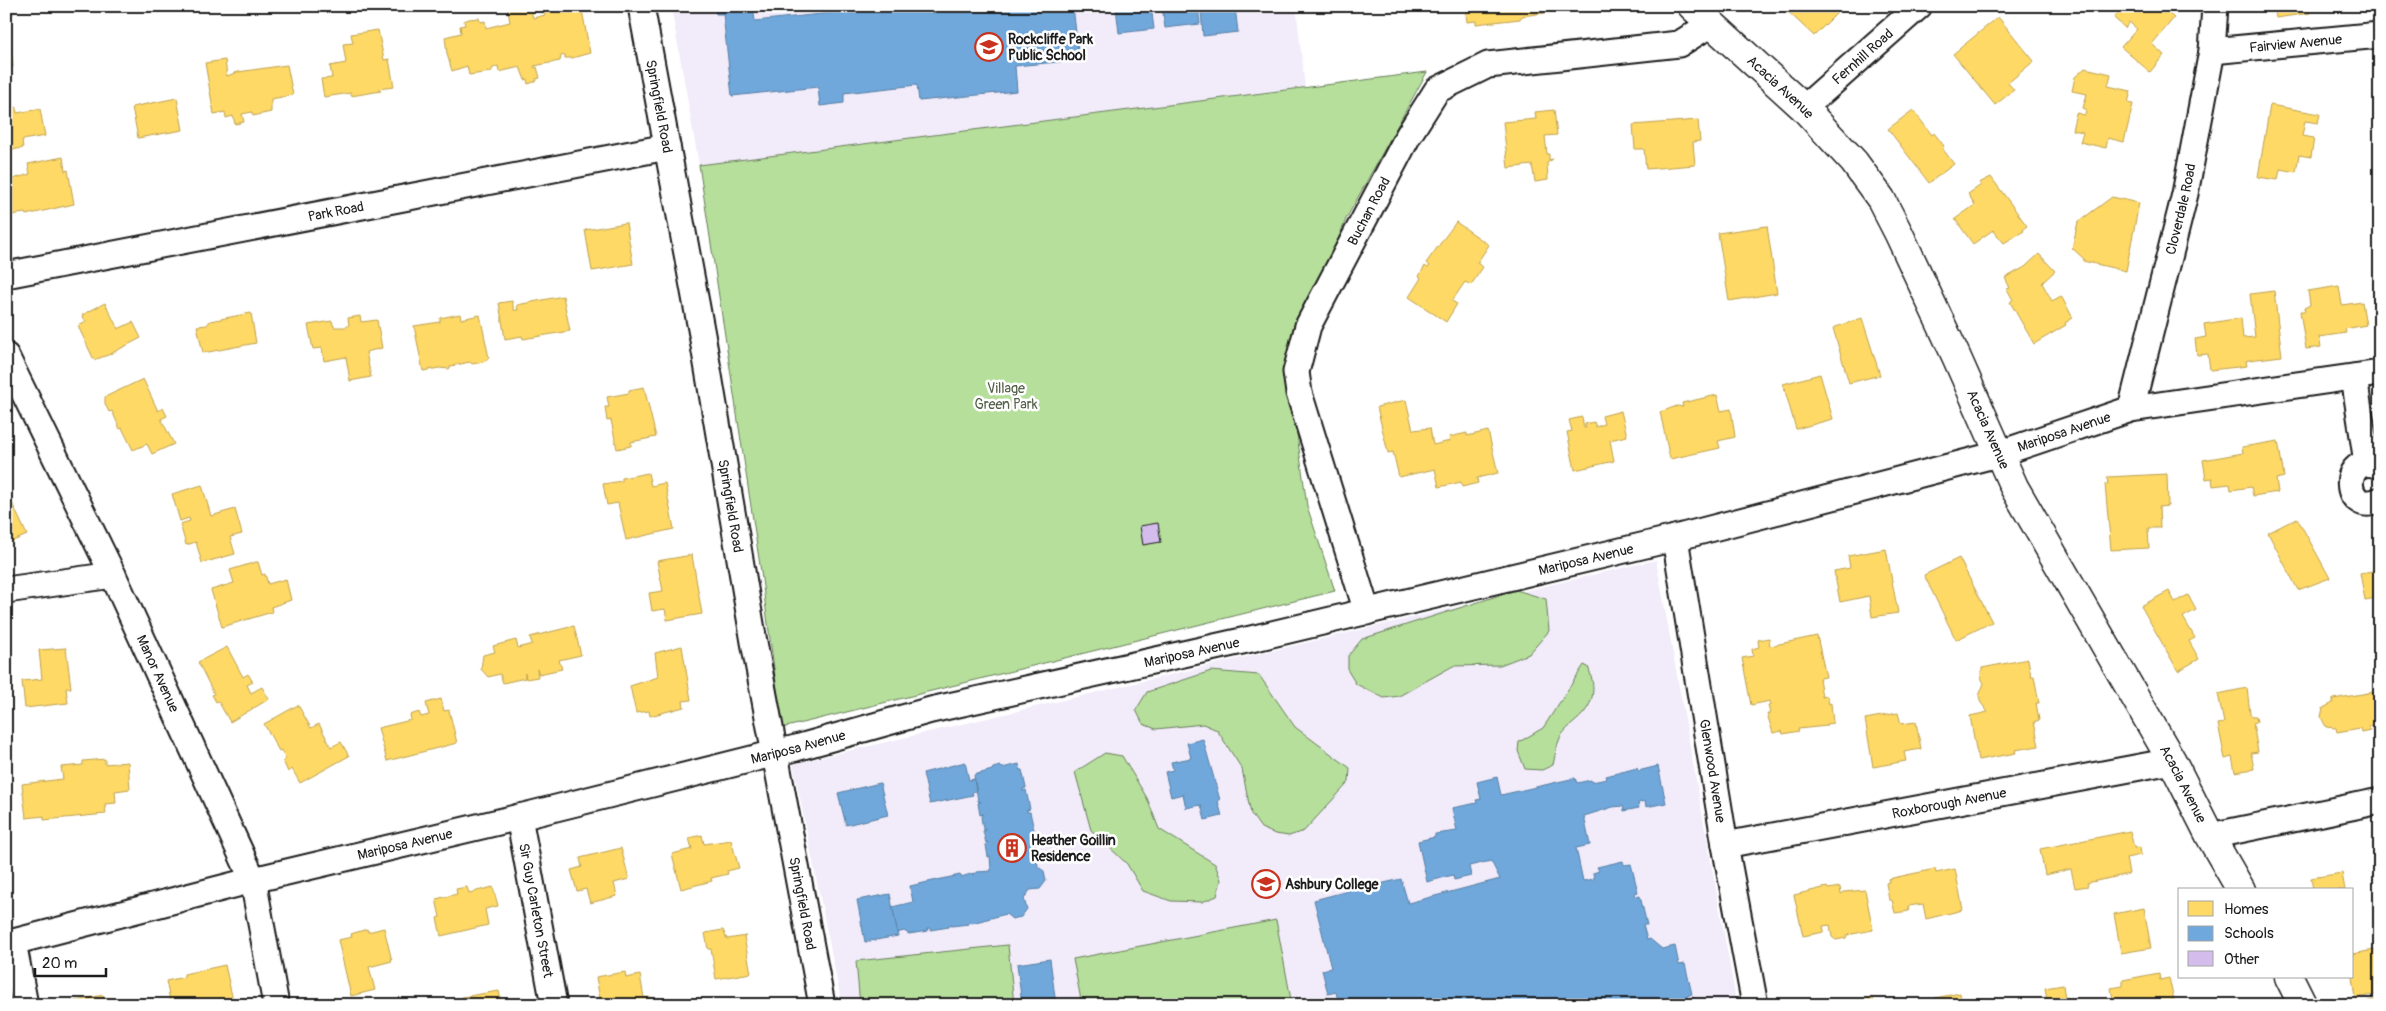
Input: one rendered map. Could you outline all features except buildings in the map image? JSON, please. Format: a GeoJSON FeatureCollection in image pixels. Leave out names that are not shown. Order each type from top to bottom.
{"type":"FeatureCollection","features":[{"type":"Feature","properties":{"kind":"street","name":"Springfield Road"},"geometry":{"type":"LineString","coordinates":[[641,6],[703,340],[774,753],[822,1005]]}},
{"type":"Feature","properties":{"kind":"street","name":"Fernhill Road"},"geometry":{"type":"LineString","coordinates":[[1804,108],[1918,6]]}},
{"type":"Feature","properties":{"kind":"street","name":"Cloverdale Road"},"geometry":{"type":"LineString","coordinates":[[2132,410],[2185,194],[2212,51],[2215,6]]}},
{"type":"Feature","properties":{"kind":"street","name":"Acacia Avenue"},"geometry":{"type":"LineString","coordinates":[[1701,15],[1804,108],[1854,162],[1881,199],[1900,234],[2014,487],[2172,760],[2210,836],[2241,888]]}},
{"type":"Feature","properties":{"kind":"street","name":"Buchan Road"},"geometry":{"type":"LineString","coordinates":[[1367,612],[1305,411],[1296,372],[1308,326],[1408,136],[1437,90],[1488,65],[1679,44],[1701,15]]}},
{"type":"Feature","properties":{"kind":"street","name":"Fairview Avenue"},"geometry":{"type":"LineString","coordinates":[[2212,51],[2380,35]]}},
{"type":"Feature","properties":{"kind":"street","name":"Park Road"},"geometry":{"type":"LineString","coordinates":[[6,274],[667,147]]}},
{"type":"Feature","properties":{"kind":"street","name":"Manor Avenue"},"geometry":{"type":"LineString","coordinates":[[6,356],[113,576],[253,880],[276,1005]]}},
{"type":"Feature","properties":{"kind":"street","name":"Mariposa Avenue"},"geometry":{"type":"LineString","coordinates":[[10,942],[253,880],[519,817],[774,753],[931,710],[1367,612],[1675,538],[1998,454],[2132,410],[2380,373]]}},
{"type":"Feature","properties":{"kind":"street"},"geometry":{"type":"LineString","coordinates":[[2354,377],[2373,465],[2355,469],[2350,480],[2350,487],[2352,493],[2362,502],[2368,503],[2380,500]]}},
{"type":"Feature","properties":{"kind":"street","name":"Glenwood Avenue"},"geometry":{"type":"LineString","coordinates":[[1675,538],[1726,845],[1755,1005]]}},
{"type":"Feature","properties":{"kind":"street"},"geometry":{"type":"LineString","coordinates":[[6,590],[113,576]]}},
{"type":"Feature","properties":{"kind":"street","name":"Roxborough Avenue"},"geometry":{"type":"LineString","coordinates":[[1726,845],[2172,760]]}},
{"type":"Feature","properties":{"kind":"street"},"geometry":{"type":"LineString","coordinates":[[2210,836],[2380,801]]}},
{"type":"Feature","properties":{"kind":"street","name":"Sir Guy Carleton Street"},"geometry":{"type":"LineString","coordinates":[[519,817],[554,1005]]}},
{"type":"Feature","properties":{"kind":"street"},"geometry":{"type":"LineString","coordinates":[[10,942],[25,1005]]}},
{"type":"Feature","properties":{"kind":"street"},"geometry":{"type":"LineString","coordinates":[[2290,978],[2304,1005]]}},
{"type":"Feature","properties":{"kind":"shaded area","name":"Rockcliffe Park Public School"},"geometry":{"type":"Polygon","coordinates":[[[671,6],[1296,6],[1305,88],[699,165],[671,6]]]}},
{"type":"Feature","properties":{"kind":"shaded area","name":"Ashbury College"},"geometry":{"type":"Polygon","coordinates":[[[1656,560],[1737,1005],[842,1005],[793,764],[1656,560]]]}},
{"type":"Feature","properties":{"kind":"green space","name":"Village Green Park"},"geometry":{"type":"Polygon","coordinates":[[[1427,72],[1346,219],[1288,369],[1307,506],[1335,591],[782,728],[761,572],[699,165],[1427,72]]]}},
{"type":"Feature","properties":{"kind":"green space"},"geometry":{"type":"Polygon","coordinates":[[[1516,590],[1546,599],[1549,631],[1529,654],[1500,665],[1453,666],[1399,696],[1384,698],[1356,684],[1348,671],[1348,656],[1362,639],[1516,590]]]}},
{"type":"Feature","properties":{"kind":"green space"},"geometry":{"type":"Polygon","coordinates":[[[1584,665],[1588,667],[1593,686],[1590,704],[1579,718],[1562,734],[1553,765],[1542,770],[1525,769],[1518,751],[1519,742],[1543,728],[1584,665]]]}},
{"type":"Feature","properties":{"kind":"green space"},"geometry":{"type":"Polygon","coordinates":[[[1211,671],[1259,675],[1295,727],[1350,768],[1349,782],[1304,831],[1289,836],[1275,834],[1261,828],[1251,814],[1242,769],[1217,730],[1203,724],[1156,729],[1143,724],[1136,710],[1147,692],[1211,671]]]}},
{"type":"Feature","properties":{"kind":"green space"},"geometry":{"type":"Polygon","coordinates":[[[1105,753],[1122,756],[1147,798],[1159,829],[1215,864],[1221,880],[1217,896],[1202,902],[1171,901],[1143,891],[1127,864],[1091,830],[1075,772],[1105,753]]]}},
{"type":"Feature","properties":{"kind":"green space"},"geometry":{"type":"Polygon","coordinates":[[[1276,920],[1292,1005],[1082,1005],[1073,959],[1276,920]]]}},
{"type":"Feature","properties":{"kind":"green space"},"geometry":{"type":"Polygon","coordinates":[[[1008,945],[1014,1005],[860,1005],[856,961],[1008,945]]]}},
{"type":"Feature","properties":{"kind":"place","name":"Rockcliffe Park Public School"},"geometry":{"type":"Point","coordinates":[989,47]}},
{"type":"Feature","properties":{"kind":"place","name":"Heather Goillin Residence"},"geometry":{"type":"Point","coordinates":[1012,848]}},
{"type":"Feature","properties":{"kind":"place","name":"Ashbury College"},"geometry":{"type":"Point","coordinates":[1266,884]}}]}
